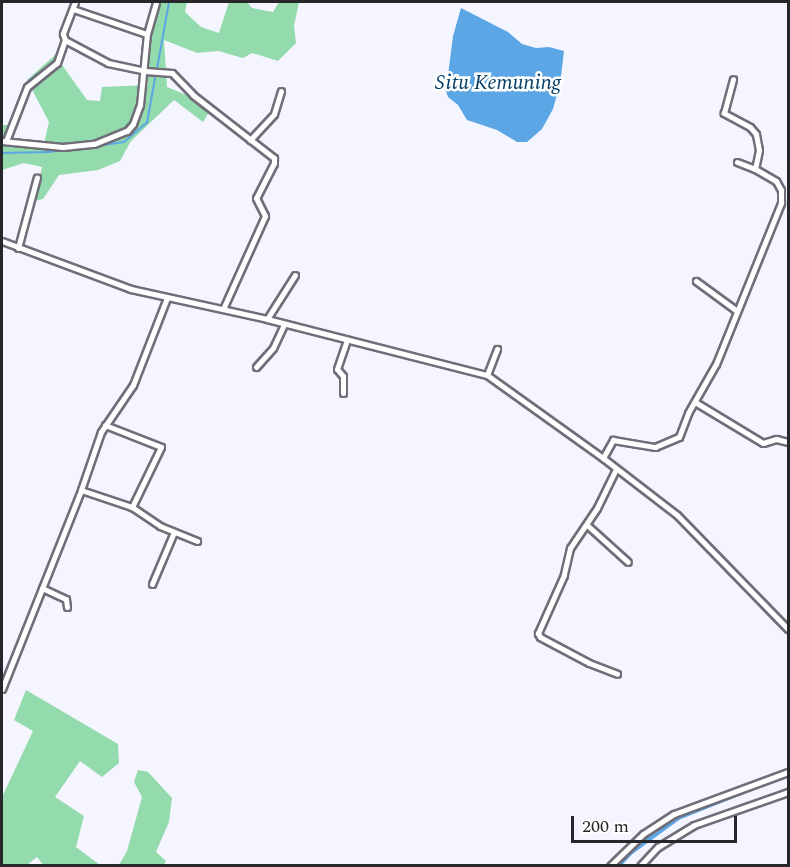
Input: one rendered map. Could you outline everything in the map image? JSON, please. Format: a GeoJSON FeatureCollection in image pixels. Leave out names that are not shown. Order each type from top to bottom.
{"type":"FeatureCollection","features":[{"type":"Feature","properties":{"kind":"street"},"geometry":{"type":"LineString","coordinates":[[75,2],[63,34],[65,40],[57,63],[27,87],[4,141],[63,147],[94,144],[127,131],[137,115],[142,90],[147,34],[156,2]]}},
{"type":"Feature","properties":{"kind":"street"},"geometry":{"type":"LineString","coordinates":[[73,9],[147,34]]}},
{"type":"Feature","properties":{"kind":"street"},"geometry":{"type":"LineString","coordinates":[[65,40],[108,63],[172,73],[180,78],[193,95],[274,160],[256,195],[256,201],[265,214],[264,220],[223,309]]}},
{"type":"Feature","properties":{"kind":"street"},"geometry":{"type":"LineString","coordinates":[[733,79],[723,111],[756,134],[759,150],[755,170]]}},
{"type":"Feature","properties":{"kind":"street"},"geometry":{"type":"LineString","coordinates":[[250,140],[274,114],[281,91]]}},
{"type":"Feature","properties":{"kind":"street"},"geometry":{"type":"LineString","coordinates":[[603,458],[613,440],[655,447],[677,440],[716,364],[781,203],[781,190],[776,181],[737,162]]}},
{"type":"Feature","properties":{"kind":"street"},"geometry":{"type":"LineString","coordinates":[[18,248],[37,177]]}},
{"type":"Feature","properties":{"kind":"street"},"geometry":{"type":"LineString","coordinates":[[2,241],[130,289],[267,319],[487,375],[603,458],[677,515],[788,628]]}},
{"type":"Feature","properties":{"kind":"street"},"geometry":{"type":"LineString","coordinates":[[267,319],[295,275]]}},
{"type":"Feature","properties":{"kind":"street"},"geometry":{"type":"LineString","coordinates":[[696,281],[736,311]]}},
{"type":"Feature","properties":{"kind":"street"},"geometry":{"type":"LineString","coordinates":[[2,689],[105,425],[134,385],[167,298]]}},
{"type":"Feature","properties":{"kind":"street"},"geometry":{"type":"LineString","coordinates":[[256,367],[273,348],[284,324]]}},
{"type":"Feature","properties":{"kind":"street"},"geometry":{"type":"LineString","coordinates":[[343,393],[343,376],[337,369],[347,340]]}},
{"type":"Feature","properties":{"kind":"street"},"geometry":{"type":"LineString","coordinates":[[487,375],[497,349]]}},
{"type":"Feature","properties":{"kind":"street"},"geometry":{"type":"LineString","coordinates":[[695,402],[763,442],[776,439],[789,442]]}},
{"type":"Feature","properties":{"kind":"street"},"geometry":{"type":"LineString","coordinates":[[105,425],[161,447],[132,507]]}},
{"type":"Feature","properties":{"kind":"street"},"geometry":{"type":"LineString","coordinates":[[616,469],[587,525],[570,548],[564,575],[538,635],[589,663],[617,674]]}},
{"type":"Feature","properties":{"kind":"street"},"geometry":{"type":"LineString","coordinates":[[81,490],[132,507],[174,532],[197,541]]}},
{"type":"Feature","properties":{"kind":"street"},"geometry":{"type":"LineString","coordinates":[[587,525],[628,562]]}},
{"type":"Feature","properties":{"kind":"street"},"geometry":{"type":"LineString","coordinates":[[152,584],[174,532]]}},
{"type":"Feature","properties":{"kind":"street"},"geometry":{"type":"LineString","coordinates":[[42,588],[66,599],[67,607]]}},
{"type":"Feature","properties":{"kind":"street"},"geometry":{"type":"LineString","coordinates":[[610,866],[643,834],[674,814],[789,772]]}},
{"type":"Feature","properties":{"kind":"street"},"geometry":{"type":"LineString","coordinates":[[640,866],[658,847],[694,825],[788,793]]}},
{"type":"Feature","properties":{"kind":"green space"},"geometry":{"type":"Polygon","coordinates":[[[154,2],[187,2],[185,12],[201,27],[219,33],[229,2],[247,2],[252,8],[273,12],[279,2],[299,2],[294,26],[296,43],[278,61],[252,53],[243,58],[218,51],[197,53],[164,40],[167,87],[213,106],[203,122],[174,100],[131,141],[120,161],[98,170],[59,175],[43,199],[35,201],[42,167],[24,163],[2,170],[2,125],[9,125],[18,147],[43,148],[49,122],[27,80],[55,55],[87,100],[100,101],[102,87],[148,85],[148,18],[154,2]]]}},
{"type":"Feature","properties":{"kind":"green space"},"geometry":{"type":"Polygon","coordinates":[[[26,690],[118,744],[119,763],[102,777],[80,761],[55,797],[84,816],[76,847],[100,865],[43,865],[37,857],[27,865],[2,865],[2,797],[33,731],[14,720],[26,690]]]}},
{"type":"Feature","properties":{"kind":"green space"},"geometry":{"type":"Polygon","coordinates":[[[138,770],[148,772],[172,798],[169,822],[156,852],[166,861],[164,865],[119,865],[127,851],[142,797],[134,782],[138,770]]]}},
{"type":"Feature","properties":{"kind":"water","name":"Situ Kemuning"},"geometry":{"type":"Polygon","coordinates":[[[461,8],[508,32],[522,44],[564,51],[560,84],[553,109],[542,129],[527,142],[517,142],[497,130],[467,120],[458,105],[448,97],[446,91],[453,36],[461,8]]]}},
{"type":"Feature","properties":{"kind":"waterway"},"geometry":{"type":"LineString","coordinates":[[157,69],[169,2]]}},
{"type":"Feature","properties":{"kind":"waterway"},"geometry":{"type":"LineString","coordinates":[[95,146],[124,142],[147,123],[156,73]]}},
{"type":"Feature","properties":{"kind":"waterway"},"geometry":{"type":"LineString","coordinates":[[2,153],[49,152],[79,148]]}},
{"type":"Feature","properties":{"kind":"waterway"},"geometry":{"type":"LineString","coordinates":[[617,866],[630,852],[678,817],[746,790]]}}]}
